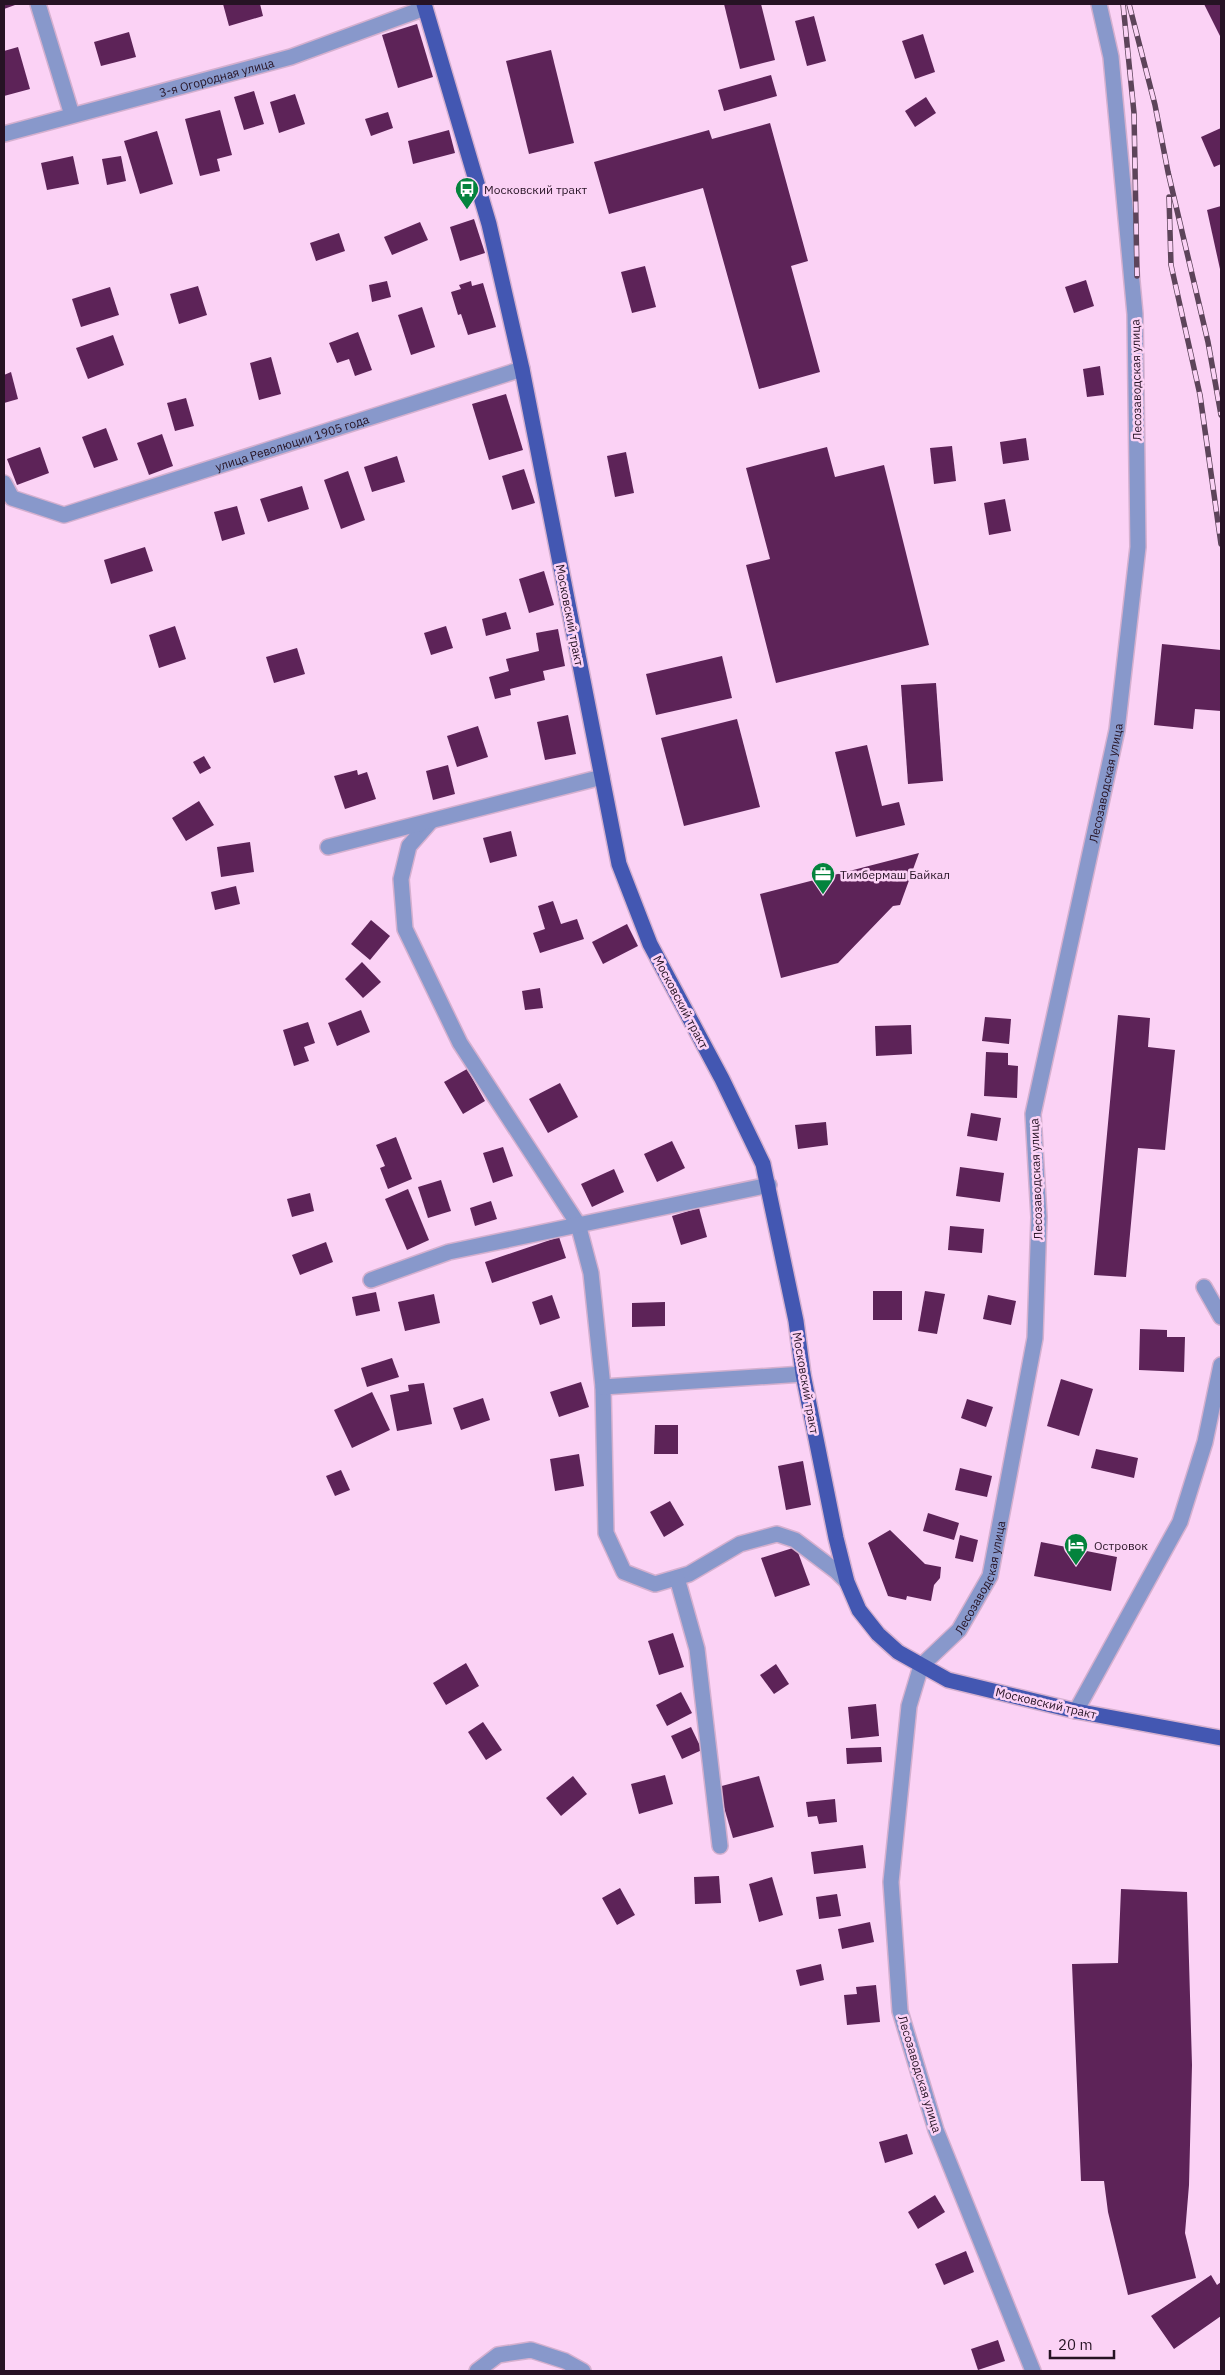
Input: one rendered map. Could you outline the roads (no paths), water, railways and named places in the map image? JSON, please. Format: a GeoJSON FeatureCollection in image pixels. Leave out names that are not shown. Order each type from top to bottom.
{"type":"FeatureCollection","features":[{"type":"Feature","properties":{"kind":"main road","name":"Московский тракт"},"geometry":{"type":"LineString","coordinates":[[425,6],[489,224],[522,369],[620,864],[650,944],[722,1079],[763,1164],[769,1185],[796,1321],[803,1374],[846,1582],[859,1610],[878,1634],[898,1652],[948,1680],[1076,1711],[1221,1738]]}},
{"type":"Feature","properties":{"kind":"street"},"geometry":{"type":"LineString","coordinates":[[38,4],[72,115]]}},
{"type":"Feature","properties":{"kind":"street","name":"Лесозаводская улица"},"geometry":{"type":"LineString","coordinates":[[1033,2371],[936,2130],[900,2011],[890,1882],[908,1706],[921,1666],[959,1630],[990,1576],[1035,1338],[1039,1217],[1033,1114],[1117,730],[1138,547],[1135,314],[1111,57],[1099,4]]}},
{"type":"Feature","properties":{"kind":"street","name":"3-я Огородная улица"},"geometry":{"type":"LineString","coordinates":[[4,134],[291,57],[425,6]]}},
{"type":"Feature","properties":{"kind":"street","name":"улица Революции 1905 года"},"geometry":{"type":"LineString","coordinates":[[4,483],[12,498],[64,515],[522,369]]}},
{"type":"Feature","properties":{"kind":"street"},"geometry":{"type":"LineString","coordinates":[[328,847],[602,777]]}},
{"type":"Feature","properties":{"kind":"street"},"geometry":{"type":"LineString","coordinates":[[431,821],[409,846],[401,879],[405,929],[460,1042],[578,1224],[590,1273],[603,1387],[606,1533],[624,1572],[655,1584],[689,1574],[740,1544],[777,1534],[795,1540],[836,1571],[846,1582]]}},
{"type":"Feature","properties":{"kind":"street"},"geometry":{"type":"LineString","coordinates":[[370,1280],[449,1252],[769,1185]]}},
{"type":"Feature","properties":{"kind":"street"},"geometry":{"type":"LineString","coordinates":[[1204,1287],[1221,1317]]}},
{"type":"Feature","properties":{"kind":"street"},"geometry":{"type":"LineString","coordinates":[[1076,1711],[1180,1522],[1205,1442],[1221,1365]]}},
{"type":"Feature","properties":{"kind":"street"},"geometry":{"type":"LineString","coordinates":[[603,1387],[803,1374]]}},
{"type":"Feature","properties":{"kind":"street"},"geometry":{"type":"LineString","coordinates":[[677,1578],[698,1649],[720,1846]]}},
{"type":"Feature","properties":{"kind":"street"},"geometry":{"type":"LineString","coordinates":[[477,2371],[498,2355],[531,2350],[565,2361],[583,2371]]}},
{"type":"Feature","properties":{"kind":"railway"},"geometry":{"type":"LineString","coordinates":[[1123,4],[1134,113],[1137,276]]}},
{"type":"Feature","properties":{"kind":"railway"},"geometry":{"type":"LineString","coordinates":[[1129,4],[1155,105],[1168,172],[1208,342],[1221,415]]}},
{"type":"Feature","properties":{"kind":"railway"},"geometry":{"type":"LineString","coordinates":[[1169,197],[1171,265],[1200,395],[1221,544]]}},
{"type":"Feature","properties":{"kind":"place","name":"Московский тракт"},"geometry":{"type":"Point","coordinates":[467,210]}},
{"type":"Feature","properties":{"kind":"place","name":"Тимбермаш Байкал"},"geometry":{"type":"Point","coordinates":[823,895]}},
{"type":"Feature","properties":{"kind":"place","name":"Островок"},"geometry":{"type":"Point","coordinates":[1076,1566]}}]}
